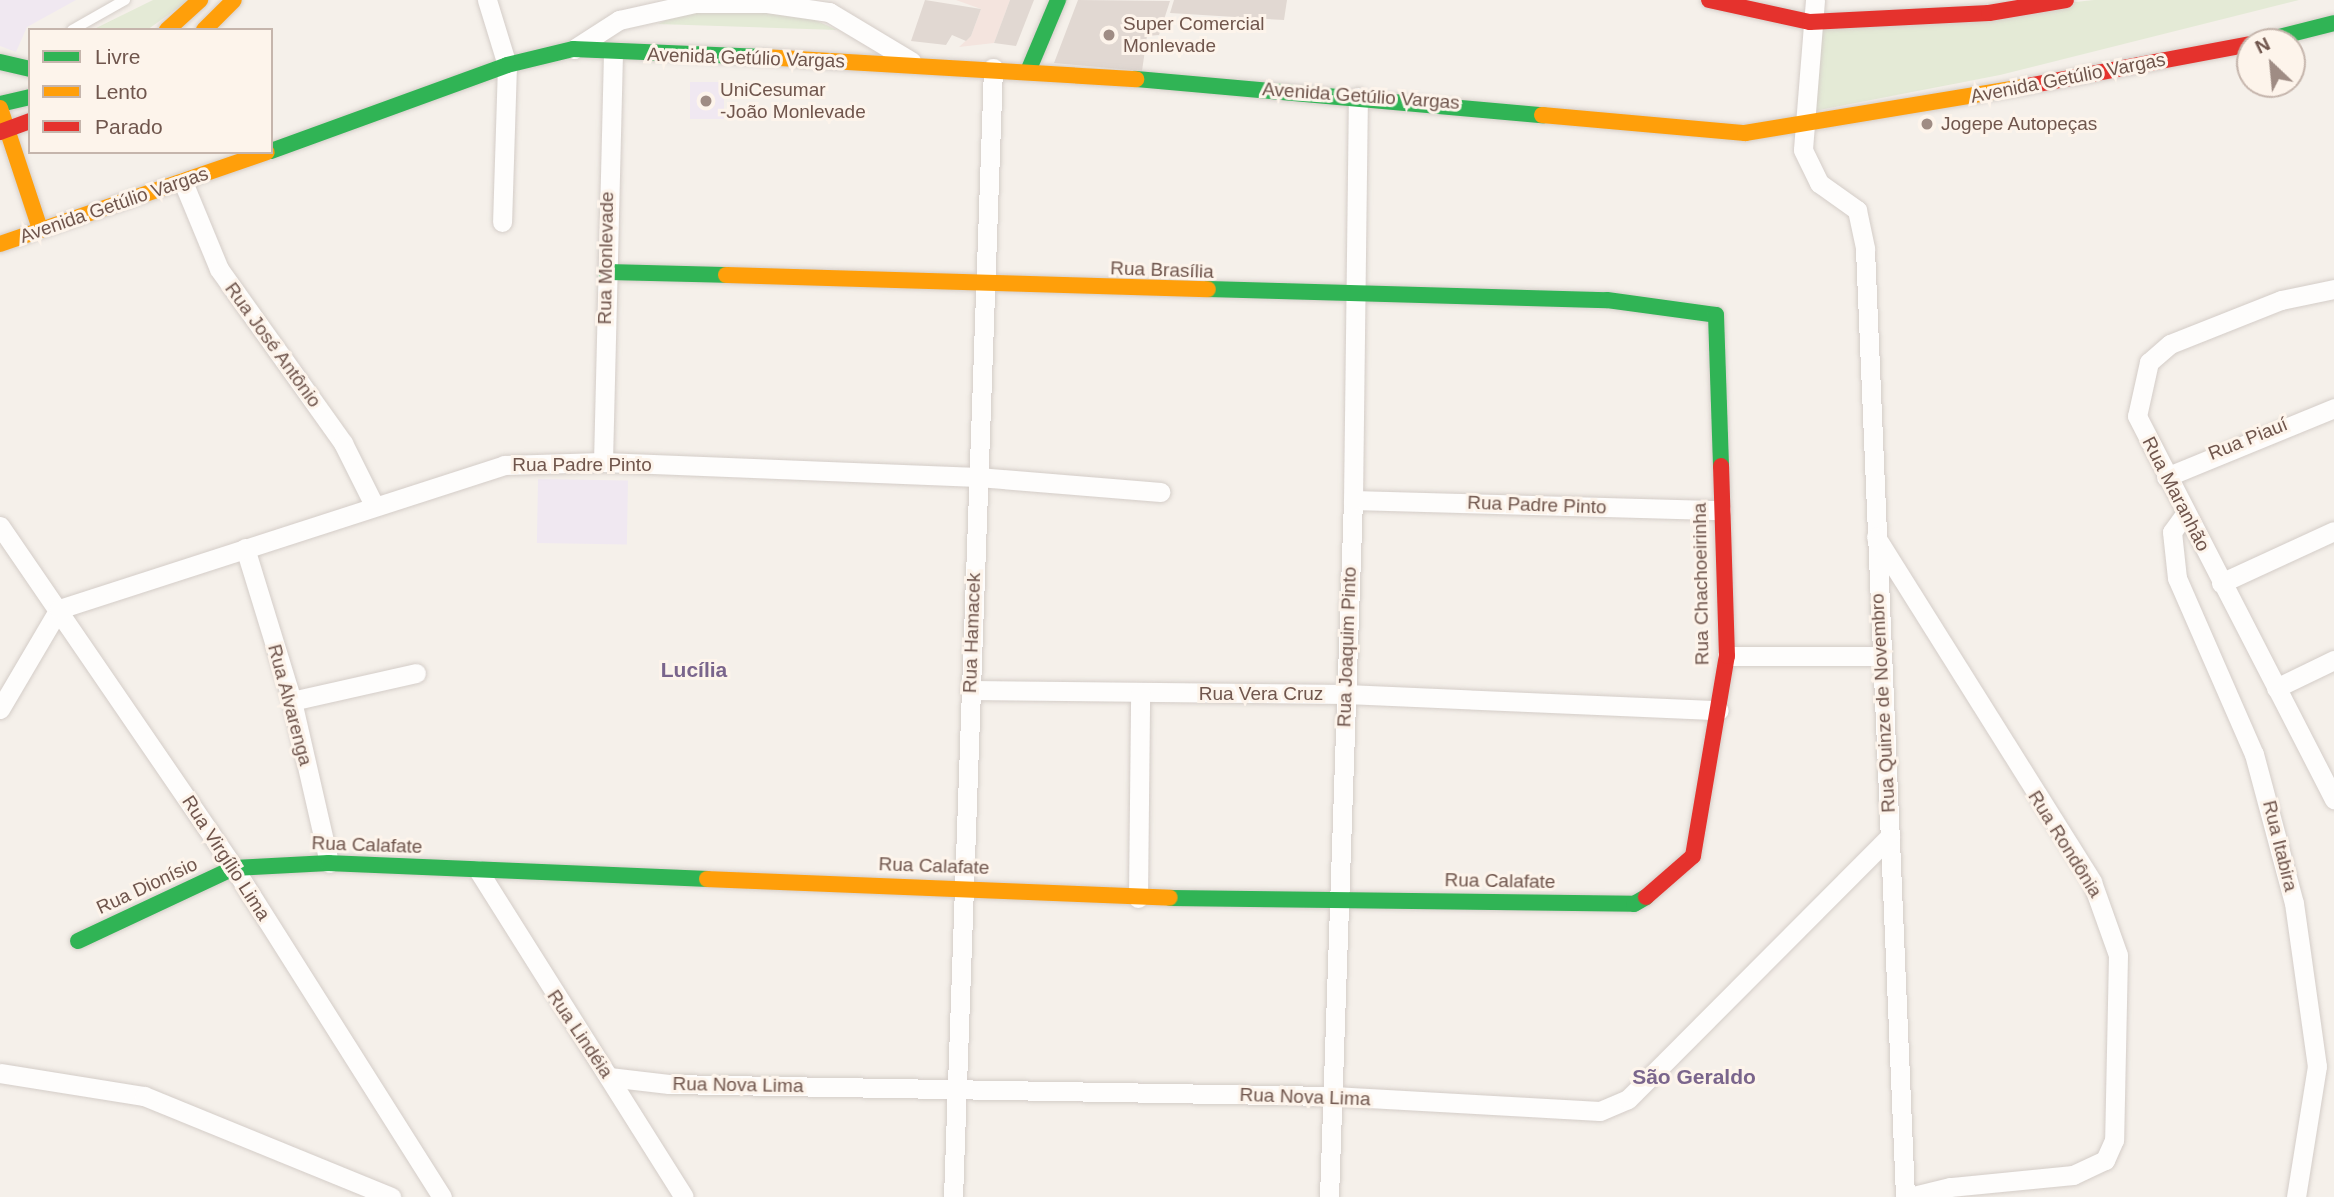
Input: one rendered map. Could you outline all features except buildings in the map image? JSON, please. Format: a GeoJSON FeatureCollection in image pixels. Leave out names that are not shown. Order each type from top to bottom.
{"type":"FeatureCollection","features":[{"type":"Feature","properties":{"kind":"street"},"geometry":{"type":"LineString","coordinates":[[169,28],[200,0]]}},
{"type":"Feature","properties":{"kind":"street"},"geometry":{"type":"LineString","coordinates":[[206,28],[234,0]]}},
{"type":"Feature","properties":{"kind":"street"},"geometry":{"type":"LineString","coordinates":[[487,0],[507,65],[502,222]]}},
{"type":"Feature","properties":{"kind":"street"},"geometry":{"type":"LineString","coordinates":[[1029,69],[1058,0]]}},
{"type":"Feature","properties":{"kind":"street"},"geometry":{"type":"LineString","coordinates":[[1709,0],[1811,22],[1989,13],[2066,0]]}},
{"type":"Feature","properties":{"kind":"street"},"geometry":{"type":"LineString","coordinates":[[1802,125],[1815,0]]}},
{"type":"Feature","properties":{"kind":"street","name":"Avenida Getúlio Vargas"},"geometry":{"type":"LineString","coordinates":[[573,50],[619,20],[695,3],[831,6],[919,64]]}},
{"type":"Feature","properties":{"kind":"street"},"geometry":{"type":"LineString","coordinates":[[2306,30],[2334,23]]}},
{"type":"Feature","properties":{"kind":"street","name":"Avenida Getúlio Vargas"},"geometry":{"type":"LineString","coordinates":[[273,150],[507,65],[573,50],[1029,69],[1745,133],[2236,47]]}},
{"type":"Feature","properties":{"kind":"street","name":"Rua Monlevade"},"geometry":{"type":"LineString","coordinates":[[603,462],[613,53]]}},
{"type":"Feature","properties":{"kind":"street"},"geometry":{"type":"LineString","coordinates":[[0,62],[28,69]]}},
{"type":"Feature","properties":{"kind":"street","name":"Rua Hamacek"},"geometry":{"type":"LineString","coordinates":[[953,1197],[983,285],[993,68]]}},
{"type":"Feature","properties":{"kind":"street","name":"Rua Joaquim Pinto"},"geometry":{"type":"LineString","coordinates":[[1329,1197],[1353,500],[1358,298],[1358,97]]}},
{"type":"Feature","properties":{"kind":"street"},"geometry":{"type":"LineString","coordinates":[[28,98],[0,106],[4,131],[40,229]]}},
{"type":"Feature","properties":{"kind":"street"},"geometry":{"type":"LineString","coordinates":[[4,131],[28,122]]}},
{"type":"Feature","properties":{"kind":"street","name":"Rua Quinze de Novembro"},"geometry":{"type":"LineString","coordinates":[[1802,125],[1812,174],[1857,210],[1865,248],[1874,533],[1907,1197]]}},
{"type":"Feature","properties":{"kind":"street","name":"Avenida Getúlio Vargas"},"geometry":{"type":"LineString","coordinates":[[0,244],[261,154]]}},
{"type":"Feature","properties":{"kind":"street","name":"Rua José Antônio"},"geometry":{"type":"LineString","coordinates":[[183,182],[219,270],[343,443],[373,503]]}},
{"type":"Feature","properties":{"kind":"street","name":"Rua Brasília"},"geometry":{"type":"LineString","coordinates":[[606,272],[1358,298],[1607,299],[1716,315]]}},
{"type":"Feature","properties":{"kind":"street","name":"Rua Maranhão"},"geometry":{"type":"LineString","coordinates":[[2333,795],[2185,514],[2137,416],[2150,362],[2205,327],[2334,289]]}},
{"type":"Feature","properties":{"kind":"street","name":"Rua Chachoeirinha"},"geometry":{"type":"LineString","coordinates":[[1634,904],[1664,887],[1693,856],[1727,656],[1716,315]]}},
{"type":"Feature","properties":{"kind":"street","name":"Rua Piauí"},"geometry":{"type":"LineString","coordinates":[[2166,477],[2334,408]]}},
{"type":"Feature","properties":{"kind":"street","name":"Rua Padre Pinto"},"geometry":{"type":"LineString","coordinates":[[59,609],[373,503],[504,465],[603,462],[978,477],[1160,492]]}},
{"type":"Feature","properties":{"kind":"street","name":"Rua Padre Pinto"},"geometry":{"type":"LineString","coordinates":[[1353,500],[1721,510]]}},
{"type":"Feature","properties":{"kind":"street","name":"Rua Itabira"},"geometry":{"type":"LineString","coordinates":[[2185,514],[2172,532],[2177,578],[2254,754],[2294,903],[2317,1066],[2296,1197]]}},
{"type":"Feature","properties":{"kind":"street","name":"Rua Virgílio Lima"},"geometry":{"type":"LineString","coordinates":[[0,526],[233,868],[442,1197]]}},
{"type":"Feature","properties":{"kind":"street"},"geometry":{"type":"LineString","coordinates":[[2221,583],[2334,531]]}},
{"type":"Feature","properties":{"kind":"street","name":"Rua Rondônia"},"geometry":{"type":"LineString","coordinates":[[1874,533],[2092,882],[2118,955],[2114,1140],[2105,1160],[2073,1175],[1950,1187],[1907,1197]]}},
{"type":"Feature","properties":{"kind":"street","name":"Rua Alvarenga"},"geometry":{"type":"LineString","coordinates":[[245,548],[292,701],[329,863]]}},
{"type":"Feature","properties":{"kind":"street"},"geometry":{"type":"LineString","coordinates":[[0,709],[59,609]]}},
{"type":"Feature","properties":{"kind":"street"},"geometry":{"type":"LineString","coordinates":[[1727,656],[1881,656]]}},
{"type":"Feature","properties":{"kind":"street"},"geometry":{"type":"LineString","coordinates":[[2276,688],[2334,660]]}},
{"type":"Feature","properties":{"kind":"street"},"geometry":{"type":"LineString","coordinates":[[292,701],[416,673]]}},
{"type":"Feature","properties":{"kind":"street","name":"Rua Vera Cruz"},"geometry":{"type":"LineString","coordinates":[[970,690],[1346,694],[1719,710]]}},
{"type":"Feature","properties":{"kind":"street"},"geometry":{"type":"LineString","coordinates":[[1138,898],[1140,693]]}},
{"type":"Feature","properties":{"kind":"street","name":"Rua Nova Lima"},"geometry":{"type":"LineString","coordinates":[[609,1077],[669,1084],[1333,1096],[1601,1111],[1628,1098],[1889,836]]}},
{"type":"Feature","properties":{"kind":"street","name":"Rua Calafate"},"geometry":{"type":"LineString","coordinates":[[233,868],[329,863],[964,888],[1138,898],[1634,904]]}},
{"type":"Feature","properties":{"kind":"street","name":"Rua Dionísio"},"geometry":{"type":"LineString","coordinates":[[78,941],[233,868]]}},
{"type":"Feature","properties":{"kind":"street","name":"Rua Lindéia"},"geometry":{"type":"LineString","coordinates":[[478,870],[684,1197]]}},
{"type":"Feature","properties":{"kind":"street"},"geometry":{"type":"LineString","coordinates":[[0,1073],[144,1097],[391,1197]]}},
{"type":"Feature","properties":{"kind":"lane"},"geometry":{"type":"LineString","coordinates":[[75,28],[124,0]]}},
{"type":"Feature","properties":{"kind":"shaded area"},"geometry":{"type":"Polygon","coordinates":[[[0,0],[76,0],[27,27],[16,52],[0,46],[0,0]]]}},
{"type":"Feature","properties":{"kind":"shaded area"},"geometry":{"type":"Polygon","coordinates":[[[956,0],[1010,0],[994,43],[959,47],[971,36],[981,9],[956,0]]]}},
{"type":"Feature","properties":{"kind":"shaded area","name":"UniCesumar -João Monlevade"},"geometry":{"type":"Polygon","coordinates":[[[690,82],[724,82],[724,119],[690,119],[690,82]]]}},
{"type":"Feature","properties":{"kind":"shaded area"},"geometry":{"type":"Polygon","coordinates":[[[538,479],[628,481],[627,545],[537,543],[538,479]]]}},
{"type":"Feature","properties":{"kind":"green space"},"geometry":{"type":"Polygon","coordinates":[[[153,0],[189,0],[150,28],[96,28],[153,0]]]}},
{"type":"Feature","properties":{"kind":"green space"},"geometry":{"type":"Polygon","coordinates":[[[2094,0],[2299,0],[2000,75],[1809,112],[1822,30],[2094,0]]]}},
{"type":"Feature","properties":{"kind":"green space"},"geometry":{"type":"Polygon","coordinates":[[[686,10],[800,13],[837,30],[658,24],[686,10]]]}},
{"type":"Feature","properties":{"kind":"traffic: fast"},"geometry":{"type":"LineString","coordinates":[[1029,69],[1058,0]]}},
{"type":"Feature","properties":{"kind":"traffic: fast"},"geometry":{"type":"LineString","coordinates":[[2306,30],[2334,23]]}},
{"type":"Feature","properties":{"kind":"traffic: fast"},"geometry":{"type":"LineString","coordinates":[[273,150],[507,65],[573,49],[763,57]]}},
{"type":"Feature","properties":{"kind":"traffic: fast"},"geometry":{"type":"LineString","coordinates":[[0,62],[28,69]]}},
{"type":"Feature","properties":{"kind":"traffic: fast"},"geometry":{"type":"LineString","coordinates":[[1136,79],[1542,115]]}},
{"type":"Feature","properties":{"kind":"traffic: fast"},"geometry":{"type":"LineString","coordinates":[[0,104],[28,97]]}},
{"type":"Feature","properties":{"kind":"traffic: fast"},"geometry":{"type":"LineString","coordinates":[[606,272],[726,275]]}},
{"type":"Feature","properties":{"kind":"traffic: fast"},"geometry":{"type":"LineString","coordinates":[[1208,289],[1607,300],[1716,315],[1721,466]]}},
{"type":"Feature","properties":{"kind":"traffic: fast"},"geometry":{"type":"LineString","coordinates":[[78,941],[234,868],[329,863],[707,879]]}},
{"type":"Feature","properties":{"kind":"traffic: fast"},"geometry":{"type":"LineString","coordinates":[[1170,898],[1634,904],[1646,897]]}},
{"type":"Feature","properties":{"kind":"traffic: slow"},"geometry":{"type":"LineString","coordinates":[[169,28],[200,0]]}},
{"type":"Feature","properties":{"kind":"traffic: slow"},"geometry":{"type":"LineString","coordinates":[[206,28],[234,0]]}},
{"type":"Feature","properties":{"kind":"traffic: slow"},"geometry":{"type":"LineString","coordinates":[[763,57],[1136,79]]}},
{"type":"Feature","properties":{"kind":"traffic: slow"},"geometry":{"type":"LineString","coordinates":[[1542,115],[1745,133],[2028,86]]}},
{"type":"Feature","properties":{"kind":"traffic: slow"},"geometry":{"type":"LineString","coordinates":[[0,108],[40,229]]}},
{"type":"Feature","properties":{"kind":"traffic: slow"},"geometry":{"type":"LineString","coordinates":[[0,244],[261,154]]}},
{"type":"Feature","properties":{"kind":"traffic: slow"},"geometry":{"type":"LineString","coordinates":[[726,275],[1208,289]]}},
{"type":"Feature","properties":{"kind":"traffic: slow"},"geometry":{"type":"LineString","coordinates":[[707,879],[1170,898]]}},
{"type":"Feature","properties":{"kind":"traffic: jam"},"geometry":{"type":"LineString","coordinates":[[1709,0],[1810,22],[1989,13],[2066,0]]}},
{"type":"Feature","properties":{"kind":"traffic: jam"},"geometry":{"type":"LineString","coordinates":[[2028,86],[2236,47]]}},
{"type":"Feature","properties":{"kind":"traffic: jam"},"geometry":{"type":"LineString","coordinates":[[0,132],[28,122]]}},
{"type":"Feature","properties":{"kind":"traffic: jam"},"geometry":{"type":"LineString","coordinates":[[1646,897],[1693,856],[1727,656],[1721,466]]}},
{"type":"Feature","properties":{"kind":"place","name":"Super Comercial Monlevade"},"geometry":{"type":"Point","coordinates":[1109,35]}},
{"type":"Feature","properties":{"kind":"place","name":"UniCesumar -João Monlevade"},"geometry":{"type":"Point","coordinates":[706,101]}},
{"type":"Feature","properties":{"kind":"place","name":"Jogepe Autopeças"},"geometry":{"type":"Point","coordinates":[1927,124]}},
{"type":"Feature","properties":{"kind":"district","name":"Lucília"},"geometry":{"type":"Point","coordinates":[694,670]}},
{"type":"Feature","properties":{"kind":"district","name":"São Geraldo"},"geometry":{"type":"Point","coordinates":[1694,1077]}}]}
